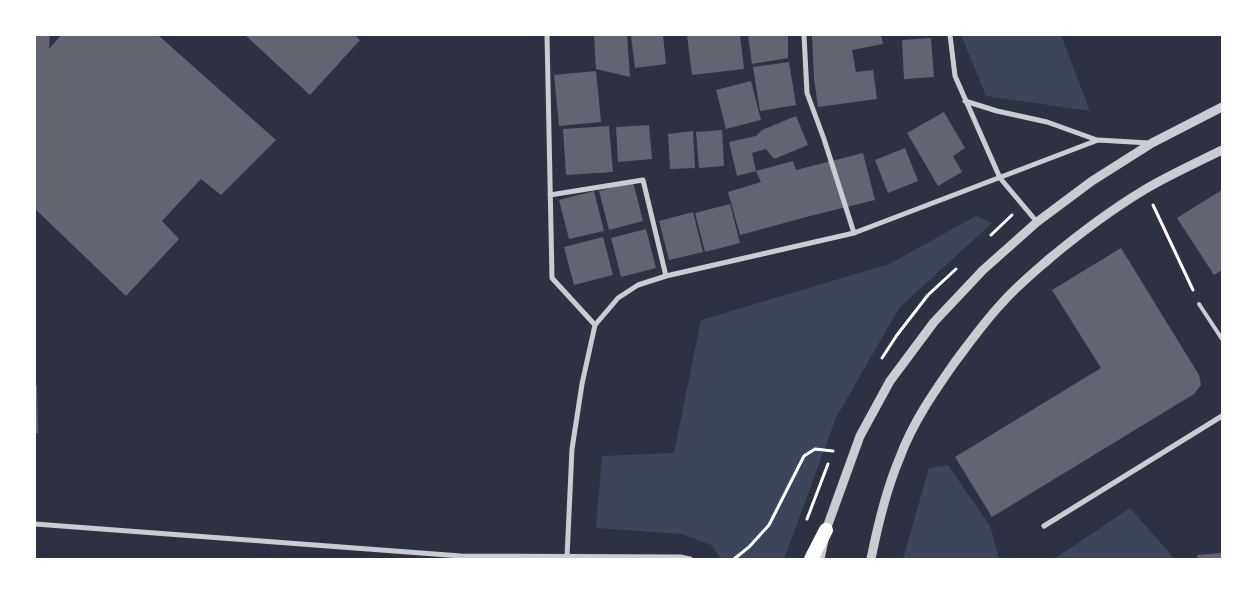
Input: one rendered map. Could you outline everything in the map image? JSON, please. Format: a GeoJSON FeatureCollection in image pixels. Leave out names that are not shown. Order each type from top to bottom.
{"type":"FeatureCollection","features":[{"type":"Feature","properties":{"kind":"highway"},"geometry":{"type":"LineString","coordinates":[[812,559],[826,530]]}},
{"type":"Feature","properties":{"kind":"street"},"geometry":{"type":"LineString","coordinates":[[547,35],[552,278],[595,325]]}},
{"type":"Feature","properties":{"kind":"street"},"geometry":{"type":"LineString","coordinates":[[804,35],[807,93],[854,233]]}},
{"type":"Feature","properties":{"kind":"street"},"geometry":{"type":"LineString","coordinates":[[950,35],[955,76],[1000,178],[1037,222]]}},
{"type":"Feature","properties":{"kind":"street"},"geometry":{"type":"LineString","coordinates":[[965,101],[997,111],[1047,122],[1098,140],[1152,143]]}},
{"type":"Feature","properties":{"kind":"street"},"geometry":{"type":"LineString","coordinates":[[820,559],[826,530],[860,436],[890,381],[934,322],[984,270],[1037,222],[1092,182],[1152,143],[1222,107]]}},
{"type":"Feature","properties":{"kind":"street"},"geometry":{"type":"LineString","coordinates":[[567,557],[572,449],[582,384],[595,325],[618,298],[638,285],[666,276],[854,233],[1098,140]]}},
{"type":"Feature","properties":{"kind":"street"},"geometry":{"type":"LineString","coordinates":[[870,559],[885,498],[900,456],[925,405],[979,329],[1002,302],[1026,278],[1070,241],[1111,211],[1146,189],[1222,150]]}},
{"type":"Feature","properties":{"kind":"street"},"geometry":{"type":"LineString","coordinates":[[550,195],[643,180],[666,276]]}},
{"type":"Feature","properties":{"kind":"street"},"geometry":{"type":"LineString","coordinates":[[1044,526],[1222,416]]}},
{"type":"Feature","properties":{"kind":"street"},"geometry":{"type":"LineString","coordinates":[[35,524],[460,556],[680,557],[690,559]]}},
{"type":"Feature","properties":{"kind":"lane"},"geometry":{"type":"LineString","coordinates":[[1199,304],[1222,339]]}},
{"type":"Feature","properties":{"kind":"path"},"geometry":{"type":"LineString","coordinates":[[1146,189],[1199,304]]}},
{"type":"Feature","properties":{"kind":"path"},"geometry":{"type":"LineString","coordinates":[[734,559],[749,547],[769,525],[804,456],[815,449],[833,451]]}},
{"type":"Feature","properties":{"kind":"shaded area"},"geometry":{"type":"Polygon","coordinates":[[[961,35],[1061,35],[1090,111],[986,96],[961,35]]]}},
{"type":"Feature","properties":{"kind":"shaded area"},"geometry":{"type":"Polygon","coordinates":[[[976,216],[992,223],[899,308],[836,418],[784,559],[721,559],[711,545],[682,534],[596,528],[602,456],[674,453],[701,320],[889,264],[976,216]]]}},
{"type":"Feature","properties":{"kind":"shaded area"},"geometry":{"type":"Polygon","coordinates":[[[948,465],[990,526],[999,559],[903,559],[929,468],[948,465]]]}},
{"type":"Feature","properties":{"kind":"shaded area"},"geometry":{"type":"Polygon","coordinates":[[[1130,508],[1175,559],[1054,559],[1130,508]]]}},
{"type":"Feature","properties":{"kind":"building"},"geometry":{"type":"Polygon","coordinates":[[[35,35],[50,35],[49,49],[61,35],[158,35],[276,140],[221,195],[201,179],[162,221],[179,239],[126,296],[35,209],[35,35]]]}},
{"type":"Feature","properties":{"kind":"building"},"geometry":{"type":"Polygon","coordinates":[[[245,35],[355,35],[360,40],[310,95],[245,35]]]}},
{"type":"Feature","properties":{"kind":"building"},"geometry":{"type":"Polygon","coordinates":[[[594,35],[627,35],[630,77],[596,69],[594,35]]]}},
{"type":"Feature","properties":{"kind":"building"},"geometry":{"type":"Polygon","coordinates":[[[631,35],[663,35],[666,64],[635,68],[631,35]]]}},
{"type":"Feature","properties":{"kind":"building"},"geometry":{"type":"Polygon","coordinates":[[[687,35],[740,35],[744,69],[692,75],[687,35]]]}},
{"type":"Feature","properties":{"kind":"building"},"geometry":{"type":"Polygon","coordinates":[[[748,35],[788,35],[788,58],[752,64],[748,35]]]}},
{"type":"Feature","properties":{"kind":"building"},"geometry":{"type":"Polygon","coordinates":[[[812,35],[881,35],[883,44],[852,50],[856,72],[873,70],[877,99],[818,107],[814,78],[812,35]]]}},
{"type":"Feature","properties":{"kind":"building"},"geometry":{"type":"Polygon","coordinates":[[[931,38],[934,77],[904,79],[902,40],[931,38]]]}},
{"type":"Feature","properties":{"kind":"building"},"geometry":{"type":"Polygon","coordinates":[[[789,62],[796,105],[760,111],[753,67],[789,62]]]}},
{"type":"Feature","properties":{"kind":"building"},"geometry":{"type":"Polygon","coordinates":[[[596,71],[601,122],[559,126],[554,75],[596,71]]]}},
{"type":"Feature","properties":{"kind":"building"},"geometry":{"type":"Polygon","coordinates":[[[751,81],[761,120],[726,129],[716,90],[751,81]]]}},
{"type":"Feature","properties":{"kind":"building"},"geometry":{"type":"Polygon","coordinates":[[[944,112],[965,148],[953,156],[962,172],[938,186],[907,133],[944,112]]]}},
{"type":"Feature","properties":{"kind":"building"},"geometry":{"type":"Polygon","coordinates":[[[796,116],[808,145],[774,159],[766,149],[752,153],[756,171],[737,176],[729,142],[756,136],[762,130],[796,116]]]}},
{"type":"Feature","properties":{"kind":"building"},"geometry":{"type":"Polygon","coordinates":[[[649,125],[652,159],[618,162],[616,127],[649,125]]]}},
{"type":"Feature","properties":{"kind":"building"},"geometry":{"type":"Polygon","coordinates":[[[609,126],[613,172],[566,175],[563,129],[609,126]]]}},
{"type":"Feature","properties":{"kind":"building"},"geometry":{"type":"Polygon","coordinates":[[[722,130],[724,166],[699,168],[696,132],[722,130]]]}},
{"type":"Feature","properties":{"kind":"building"},"geometry":{"type":"Polygon","coordinates":[[[693,131],[695,168],[670,169],[668,134],[693,131]]]}},
{"type":"Feature","properties":{"kind":"building"},"geometry":{"type":"Polygon","coordinates":[[[905,148],[918,181],[888,193],[875,160],[905,148]]]}},
{"type":"Feature","properties":{"kind":"building"},"geometry":{"type":"Polygon","coordinates":[[[863,153],[875,200],[740,235],[728,192],[761,182],[756,171],[793,161],[796,170],[863,153]]]}},
{"type":"Feature","properties":{"kind":"building"},"geometry":{"type":"Polygon","coordinates":[[[633,182],[643,221],[609,230],[599,191],[633,182]]]}},
{"type":"Feature","properties":{"kind":"building"},"geometry":{"type":"Polygon","coordinates":[[[1222,190],[1222,270],[1214,275],[1177,218],[1222,190]]]}},
{"type":"Feature","properties":{"kind":"building"},"geometry":{"type":"Polygon","coordinates":[[[594,191],[604,231],[569,239],[559,200],[594,191]]]}},
{"type":"Feature","properties":{"kind":"building"},"geometry":{"type":"Polygon","coordinates":[[[730,204],[740,243],[705,252],[695,213],[730,204]]]}},
{"type":"Feature","properties":{"kind":"building"},"geometry":{"type":"Polygon","coordinates":[[[693,212],[703,252],[669,260],[659,221],[693,212]]]}},
{"type":"Feature","properties":{"kind":"building"},"geometry":{"type":"Polygon","coordinates":[[[646,229],[656,268],[621,277],[611,238],[646,229]]]}},
{"type":"Feature","properties":{"kind":"building"},"geometry":{"type":"Polygon","coordinates":[[[603,237],[613,275],[574,285],[564,247],[603,237]]]}},
{"type":"Feature","properties":{"kind":"building"},"geometry":{"type":"Polygon","coordinates":[[[1121,248],[1199,375],[1201,385],[1194,394],[992,517],[955,457],[1101,368],[1052,290],[1121,248]]]}},
{"type":"Feature","properties":{"kind":"building"},"geometry":{"type":"Polygon","coordinates":[[[37,385],[38,433],[35,433],[35,386],[37,385]]]}},
{"type":"Feature","properties":{"kind":"building"},"geometry":{"type":"Polygon","coordinates":[[[1222,553],[1222,559],[1198,559],[1197,555],[1222,553]]]}}]}
